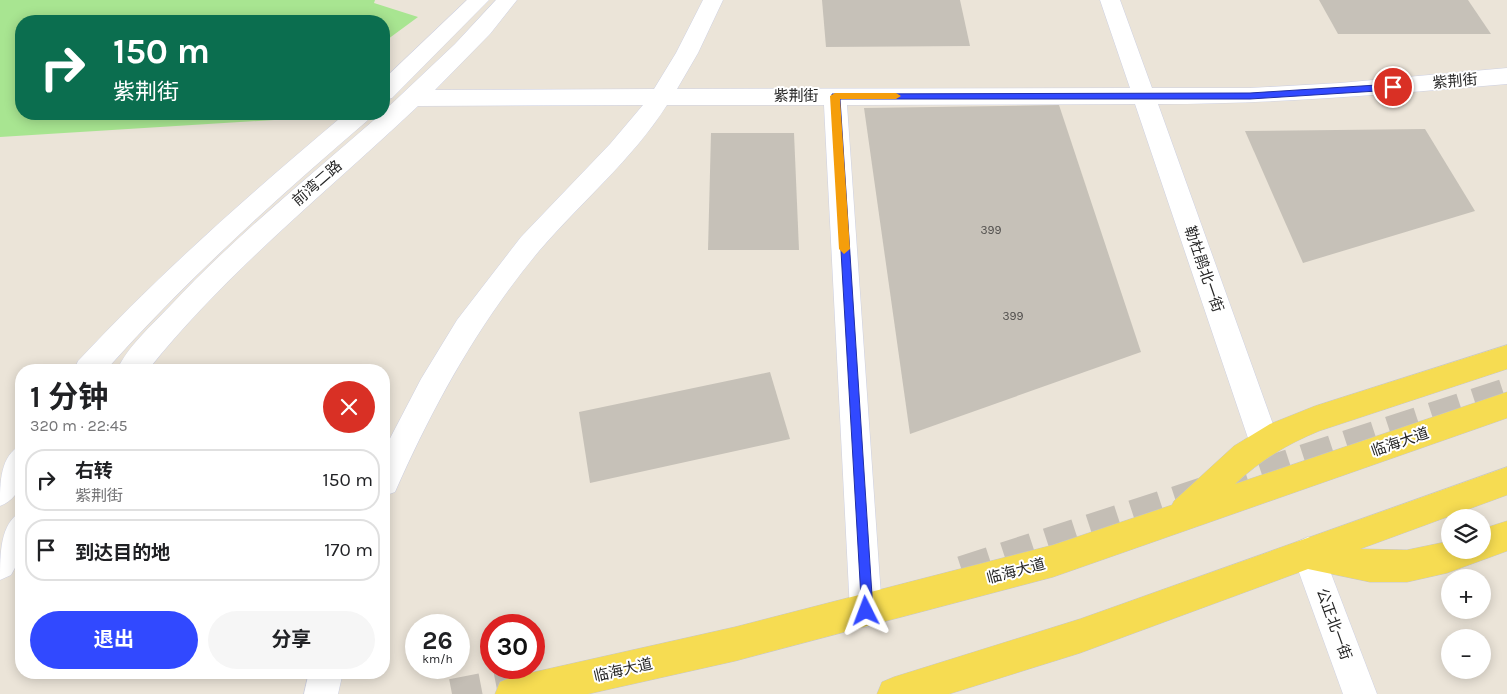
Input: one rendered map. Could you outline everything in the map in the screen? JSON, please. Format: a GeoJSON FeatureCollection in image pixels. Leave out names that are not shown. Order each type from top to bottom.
{"type":"FeatureCollection","features":[{"type":"Feature","properties":{"kind":"main road"},"geometry":{"type":"LineString","coordinates":[[1177,518],[1244,456],[1264,441],[1315,419],[1507,357]]}},
{"type":"Feature","properties":{"kind":"main road","name":"临海大道"},"geometry":{"type":"LineString","coordinates":[[512,694],[735,644],[1053,561],[1507,405]]}},
{"type":"Feature","properties":{"kind":"main road"},"geometry":{"type":"LineString","coordinates":[[894,694],[1080,636],[1507,481]]}},
{"type":"Feature","properties":{"kind":"main road"},"geometry":{"type":"LineString","coordinates":[[1491,542],[1507,536]]}},
{"type":"Feature","properties":{"kind":"main road"},"geometry":{"type":"LineString","coordinates":[[1308,553],[1345,564],[1393,568],[1436,562],[1444,559]]}},
{"type":"Feature","properties":{"kind":"street"},"geometry":{"type":"LineString","coordinates":[[390,86],[479,0]]}},
{"type":"Feature","properties":{"kind":"street","name":"前湾二路"},"geometry":{"type":"LineString","coordinates":[[390,119],[414,98],[472,40],[507,0]]}},
{"type":"Feature","properties":{"kind":"street"},"geometry":{"type":"LineString","coordinates":[[390,469],[428,390],[478,311],[530,243],[633,134],[683,60],[714,0]]}},
{"type":"Feature","properties":{"kind":"street","name":"勒杜鹃北一街"},"geometry":{"type":"LineString","coordinates":[[1110,0],[1264,441]]}},
{"type":"Feature","properties":{"kind":"street","name":"紫荆街"},"geometry":{"type":"LineString","coordinates":[[414,98],[1250,96],[1340,91],[1507,76]]}},
{"type":"Feature","properties":{"kind":"street"},"geometry":{"type":"LineString","coordinates":[[835,96],[866,611]]}},
{"type":"Feature","properties":{"kind":"street","name":"前湾二路"},"geometry":{"type":"LineString","coordinates":[[93,364],[139,314],[260,198],[353,120]]}},
{"type":"Feature","properties":{"kind":"street","name":"前湾二路"},"geometry":{"type":"LineString","coordinates":[[137,364],[182,312],[240,253],[300,197],[389,120]]}},
{"type":"Feature","properties":{"kind":"street"},"geometry":{"type":"LineString","coordinates":[[0,492],[15,468]]}},
{"type":"Feature","properties":{"kind":"street"},"geometry":{"type":"LineString","coordinates":[[0,564],[15,538]]}},
{"type":"Feature","properties":{"kind":"street","name":"公正北一街"},"geometry":{"type":"LineString","coordinates":[[1308,553],[1360,694]]}},
{"type":"Feature","properties":{"kind":"street"},"geometry":{"type":"LineString","coordinates":[[321,694],[324,679]]}},
{"type":"Feature","properties":{"kind":"green space"},"geometry":{"type":"Polygon","coordinates":[[[0,0],[375,0],[374,3],[418,17],[390,38],[390,15],[15,15],[15,120],[274,120],[0,137],[0,0]]]}},
{"type":"Feature","properties":{"kind":"building"},"geometry":{"type":"Polygon","coordinates":[[[822,0],[960,0],[970,46],[826,47],[822,0]]]}},
{"type":"Feature","properties":{"kind":"building"},"geometry":{"type":"Polygon","coordinates":[[[1319,0],[1468,0],[1491,34],[1338,34],[1319,0]]]}},
{"type":"Feature","properties":{"kind":"building"},"geometry":{"type":"Polygon","coordinates":[[[1059,105],[1141,352],[910,434],[864,108],[1059,105]]]}},
{"type":"Feature","properties":{"kind":"building"},"geometry":{"type":"Polygon","coordinates":[[[1425,129],[1475,211],[1303,263],[1245,131],[1425,129]]]}},
{"type":"Feature","properties":{"kind":"building"},"geometry":{"type":"Polygon","coordinates":[[[711,133],[794,133],[799,250],[708,250],[711,133]]]}},
{"type":"Feature","properties":{"kind":"building"},"geometry":{"type":"Polygon","coordinates":[[[770,372],[790,439],[590,483],[579,412],[770,372]]]}},
{"type":"Feature","properties":{"kind":"tunnel"},"geometry":{"type":"LineString","coordinates":[[962,571],[1507,393]]}},
{"type":"Feature","properties":{"kind":"tunnel"},"geometry":{"type":"LineString","coordinates":[[452,694],[530,679]]}},
{"type":"Feature","properties":{"kind":"slow traffic"},"geometry":{"type":"LineString","coordinates":[[844,249],[835,96],[896,96]]}},
{"type":"Feature","properties":{"kind":"route"},"geometry":{"type":"LineString","coordinates":[[866,611],[835,96],[1250,96],[1393,87]]}}]}
